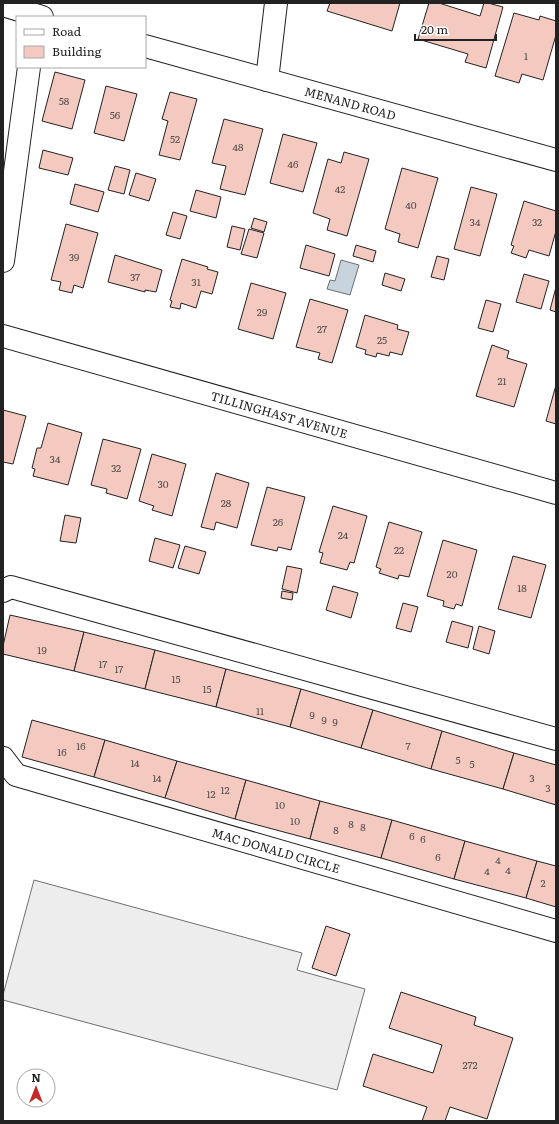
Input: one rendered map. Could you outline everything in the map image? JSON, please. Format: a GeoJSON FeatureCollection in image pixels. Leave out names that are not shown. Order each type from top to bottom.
{"type":"FeatureCollection","features":[{"type":"Feature","properties":{"kind":"street"},"geometry":{"type":"LineString","coordinates":[[267,80],[276,3]]}},
{"type":"Feature","properties":{"kind":"street"},"geometry":{"type":"LineString","coordinates":[[3,5],[35,13]]}},
{"type":"Feature","properties":{"kind":"street","name":"MENAND ROAD"},"geometry":{"type":"LineString","coordinates":[[146,46],[556,160]]}},
{"type":"Feature","properties":{"kind":"street"},"geometry":{"type":"LineString","coordinates":[[3,261],[29,68]]}},
{"type":"Feature","properties":{"kind":"street","name":"TILLINGHAST AVENUE"},"geometry":{"type":"LineString","coordinates":[[3,336],[556,493]]}},
{"type":"Feature","properties":{"kind":"street"},"geometry":{"type":"LineString","coordinates":[[3,591],[11,587],[556,739]]}},
{"type":"Feature","properties":{"kind":"street","name":"MAC DONALD CIRCLE"},"geometry":{"type":"LineString","coordinates":[[3,758],[16,776],[556,931]]}},
{"type":"Feature","properties":{"kind":"shaded area"},"geometry":{"type":"Polygon","coordinates":[[[341,260],[359,265],[350,295],[327,289],[330,280],[335,281],[341,260]]]}},
{"type":"Feature","properties":{"kind":"shaded area"},"geometry":{"type":"Polygon","coordinates":[[[34,880],[302,953],[297,970],[365,989],[337,1090],[3,1000],[3,995],[34,880]]]}},
{"type":"Feature","properties":{"kind":"building"},"geometry":{"type":"Polygon","coordinates":[[[330,3],[400,3],[392,31],[327,11],[330,3]]]}},
{"type":"Feature","properties":{"kind":"building"},"geometry":{"type":"Polygon","coordinates":[[[429,3],[439,3],[480,16],[484,3],[503,7],[486,68],[465,62],[468,54],[418,39],[429,3]]]}},
{"type":"Feature","properties":{"kind":"building"},"geometry":{"type":"Polygon","coordinates":[[[514,13],[539,20],[540,16],[556,21],[556,35],[543,80],[522,74],[519,83],[495,76],[514,13]]]}},
{"type":"Feature","properties":{"kind":"building"},"geometry":{"type":"Polygon","coordinates":[[[55,72],[85,80],[72,129],[42,121],[55,72]]]}},
{"type":"Feature","properties":{"kind":"building"},"geometry":{"type":"Polygon","coordinates":[[[106,86],[137,94],[124,141],[94,133],[106,86]]]}},
{"type":"Feature","properties":{"kind":"building"},"geometry":{"type":"Polygon","coordinates":[[[170,92],[197,99],[180,160],[159,155],[168,121],[162,119],[170,92]]]}},
{"type":"Feature","properties":{"kind":"building"},"geometry":{"type":"Polygon","coordinates":[[[224,119],[263,129],[245,195],[220,189],[226,166],[212,163],[224,119]]]}},
{"type":"Feature","properties":{"kind":"building"},"geometry":{"type":"Polygon","coordinates":[[[283,134],[317,143],[303,192],[270,183],[283,134]]]}},
{"type":"Feature","properties":{"kind":"building"},"geometry":{"type":"Polygon","coordinates":[[[43,150],[73,158],[68,175],[39,168],[43,150]]]}},
{"type":"Feature","properties":{"kind":"building"},"geometry":{"type":"Polygon","coordinates":[[[344,152],[369,159],[347,236],[327,230],[330,219],[313,213],[328,159],[341,163],[344,152]]]}},
{"type":"Feature","properties":{"kind":"building"},"geometry":{"type":"Polygon","coordinates":[[[115,166],[130,170],[124,194],[108,190],[115,166]]]}},
{"type":"Feature","properties":{"kind":"building"},"geometry":{"type":"Polygon","coordinates":[[[402,168],[438,178],[418,248],[398,242],[400,234],[385,229],[402,168]]]}},
{"type":"Feature","properties":{"kind":"building"},"geometry":{"type":"Polygon","coordinates":[[[136,173],[156,179],[149,201],[129,195],[136,173]]]}},
{"type":"Feature","properties":{"kind":"building"},"geometry":{"type":"Polygon","coordinates":[[[75,184],[104,192],[98,212],[70,204],[75,184]]]}},
{"type":"Feature","properties":{"kind":"building"},"geometry":{"type":"Polygon","coordinates":[[[471,187],[497,194],[480,256],[454,249],[471,187]]]}},
{"type":"Feature","properties":{"kind":"building"},"geometry":{"type":"Polygon","coordinates":[[[196,190],[221,197],[216,218],[190,211],[196,190]]]}},
{"type":"Feature","properties":{"kind":"building"},"geometry":{"type":"Polygon","coordinates":[[[524,201],[556,211],[556,231],[549,256],[529,250],[526,258],[511,253],[514,246],[511,245],[524,201]]]}},
{"type":"Feature","properties":{"kind":"building"},"geometry":{"type":"Polygon","coordinates":[[[173,212],[187,216],[180,239],[166,235],[173,212]]]}},
{"type":"Feature","properties":{"kind":"building"},"geometry":{"type":"Polygon","coordinates":[[[254,218],[267,222],[264,232],[251,228],[254,218]]]}},
{"type":"Feature","properties":{"kind":"building"},"geometry":{"type":"Polygon","coordinates":[[[66,224],[98,233],[83,288],[74,285],[72,293],[59,290],[61,282],[51,280],[66,224]]]}},
{"type":"Feature","properties":{"kind":"building"},"geometry":{"type":"Polygon","coordinates":[[[232,226],[245,229],[240,250],[227,247],[232,226]]]}},
{"type":"Feature","properties":{"kind":"building"},"geometry":{"type":"Polygon","coordinates":[[[249,229],[264,233],[257,258],[241,254],[249,229]]]}},
{"type":"Feature","properties":{"kind":"building"},"geometry":{"type":"Polygon","coordinates":[[[306,245],[335,254],[329,276],[300,268],[306,245]]]}},
{"type":"Feature","properties":{"kind":"building"},"geometry":{"type":"Polygon","coordinates":[[[356,245],[376,251],[373,262],[353,256],[356,245]]]}},
{"type":"Feature","properties":{"kind":"building"},"geometry":{"type":"Polygon","coordinates":[[[115,255],[162,270],[156,292],[145,290],[145,292],[108,282],[115,255]]]}},
{"type":"Feature","properties":{"kind":"building"},"geometry":{"type":"Polygon","coordinates":[[[437,256],[449,259],[444,280],[431,277],[437,256]]]}},
{"type":"Feature","properties":{"kind":"building"},"geometry":{"type":"Polygon","coordinates":[[[182,259],[208,267],[207,269],[218,272],[212,294],[201,291],[196,308],[181,303],[180,309],[170,307],[172,301],[170,300],[182,259]]]}},
{"type":"Feature","properties":{"kind":"building"},"geometry":{"type":"Polygon","coordinates":[[[385,273],[405,279],[401,291],[382,285],[385,273]]]}},
{"type":"Feature","properties":{"kind":"building"},"geometry":{"type":"Polygon","coordinates":[[[524,274],[549,281],[541,309],[516,302],[524,274]]]}},
{"type":"Feature","properties":{"kind":"building"},"geometry":{"type":"Polygon","coordinates":[[[251,283],[286,293],[273,339],[238,329],[251,283]]]}},
{"type":"Feature","properties":{"kind":"building"},"geometry":{"type":"Polygon","coordinates":[[[556,287],[556,312],[550,310],[556,287]]]}},
{"type":"Feature","properties":{"kind":"building"},"geometry":{"type":"Polygon","coordinates":[[[310,299],[348,310],[332,363],[318,359],[320,353],[296,347],[310,299]]]}},
{"type":"Feature","properties":{"kind":"building"},"geometry":{"type":"Polygon","coordinates":[[[486,300],[501,304],[493,332],[478,328],[486,300]]]}},
{"type":"Feature","properties":{"kind":"building"},"geometry":{"type":"Polygon","coordinates":[[[365,315],[398,325],[397,329],[409,332],[402,355],[390,352],[389,356],[377,353],[376,357],[365,354],[366,350],[356,347],[365,315]]]}},
{"type":"Feature","properties":{"kind":"building"},"geometry":{"type":"Polygon","coordinates":[[[492,345],[509,351],[507,358],[527,364],[514,407],[476,396],[492,345]]]}},
{"type":"Feature","properties":{"kind":"building"},"geometry":{"type":"Polygon","coordinates":[[[556,385],[556,424],[546,421],[556,385]]]}},
{"type":"Feature","properties":{"kind":"building"},"geometry":{"type":"Polygon","coordinates":[[[3,410],[26,416],[13,464],[3,462],[3,410]]]}},
{"type":"Feature","properties":{"kind":"building"},"geometry":{"type":"Polygon","coordinates":[[[48,423],[82,433],[68,485],[33,476],[35,469],[32,468],[37,448],[41,448],[48,423]]]}},
{"type":"Feature","properties":{"kind":"building"},"geometry":{"type":"Polygon","coordinates":[[[103,439],[141,449],[127,499],[106,493],[107,489],[91,485],[103,439]]]}},
{"type":"Feature","properties":{"kind":"building"},"geometry":{"type":"Polygon","coordinates":[[[152,454],[186,464],[172,516],[152,510],[154,506],[139,501],[152,454]]]}},
{"type":"Feature","properties":{"kind":"building"},"geometry":{"type":"Polygon","coordinates":[[[216,473],[249,483],[237,528],[216,522],[214,530],[201,527],[216,473]]]}},
{"type":"Feature","properties":{"kind":"building"},"geometry":{"type":"Polygon","coordinates":[[[267,487],[305,497],[291,550],[278,547],[277,551],[251,545],[267,487]]]}},
{"type":"Feature","properties":{"kind":"building"},"geometry":{"type":"Polygon","coordinates":[[[333,506],[367,516],[354,563],[350,562],[347,570],[320,563],[323,553],[319,552],[333,506]]]}},
{"type":"Feature","properties":{"kind":"building"},"geometry":{"type":"Polygon","coordinates":[[[65,515],[81,518],[76,543],[60,541],[65,515]]]}},
{"type":"Feature","properties":{"kind":"building"},"geometry":{"type":"Polygon","coordinates":[[[389,522],[422,532],[409,577],[399,575],[398,579],[379,573],[381,569],[376,567],[389,522]]]}},
{"type":"Feature","properties":{"kind":"building"},"geometry":{"type":"Polygon","coordinates":[[[155,538],[180,545],[173,568],[149,561],[155,538]]]}},
{"type":"Feature","properties":{"kind":"building"},"geometry":{"type":"Polygon","coordinates":[[[443,540],[477,550],[462,606],[456,604],[454,609],[443,606],[444,601],[427,596],[443,540]]]}},
{"type":"Feature","properties":{"kind":"building"},"geometry":{"type":"Polygon","coordinates":[[[185,546],[206,552],[199,574],[178,568],[185,546]]]}},
{"type":"Feature","properties":{"kind":"building"},"geometry":{"type":"Polygon","coordinates":[[[513,556],[546,565],[531,618],[498,609],[513,556]]]}},
{"type":"Feature","properties":{"kind":"building"},"geometry":{"type":"Polygon","coordinates":[[[287,566],[302,569],[297,593],[282,589],[287,566]]]}},
{"type":"Feature","properties":{"kind":"building"},"geometry":{"type":"Polygon","coordinates":[[[333,586],[358,593],[351,618],[326,610],[333,586]]]}},
{"type":"Feature","properties":{"kind":"building"},"geometry":{"type":"Polygon","coordinates":[[[282,591],[293,593],[292,600],[281,598],[282,591]]]}},
{"type":"Feature","properties":{"kind":"building"},"geometry":{"type":"Polygon","coordinates":[[[403,603],[418,607],[411,632],[396,628],[403,603]]]}},
{"type":"Feature","properties":{"kind":"building"},"geometry":{"type":"Polygon","coordinates":[[[10,615],[84,632],[74,671],[3,654],[3,646],[10,615]]]}},
{"type":"Feature","properties":{"kind":"building"},"geometry":{"type":"Polygon","coordinates":[[[452,621],[473,627],[468,648],[446,642],[452,621]]]}},
{"type":"Feature","properties":{"kind":"building"},"geometry":{"type":"Polygon","coordinates":[[[479,626],[495,631],[489,654],[473,649],[479,626]]]}},
{"type":"Feature","properties":{"kind":"building"},"geometry":{"type":"Polygon","coordinates":[[[84,632],[155,650],[145,689],[74,671],[84,632]]]}},
{"type":"Feature","properties":{"kind":"building"},"geometry":{"type":"Polygon","coordinates":[[[155,650],[226,669],[216,707],[145,689],[155,650]]]}},
{"type":"Feature","properties":{"kind":"building"},"geometry":{"type":"Polygon","coordinates":[[[226,669],[301,689],[290,727],[216,707],[226,669]]]}},
{"type":"Feature","properties":{"kind":"building"},"geometry":{"type":"Polygon","coordinates":[[[301,689],[373,710],[361,748],[290,727],[301,689]]]}},
{"type":"Feature","properties":{"kind":"building"},"geometry":{"type":"Polygon","coordinates":[[[373,710],[442,731],[431,769],[361,748],[373,710]]]}},
{"type":"Feature","properties":{"kind":"building"},"geometry":{"type":"Polygon","coordinates":[[[32,720],[105,740],[94,777],[22,757],[32,720]]]}},
{"type":"Feature","properties":{"kind":"building"},"geometry":{"type":"Polygon","coordinates":[[[442,731],[514,753],[503,789],[431,769],[442,731]]]}},
{"type":"Feature","properties":{"kind":"building"},"geometry":{"type":"Polygon","coordinates":[[[105,740],[177,761],[165,798],[94,777],[105,740]]]}},
{"type":"Feature","properties":{"kind":"building"},"geometry":{"type":"Polygon","coordinates":[[[514,753],[556,765],[556,805],[503,789],[514,753]]]}},
{"type":"Feature","properties":{"kind":"building"},"geometry":{"type":"Polygon","coordinates":[[[177,761],[246,780],[235,819],[165,798],[177,761]]]}},
{"type":"Feature","properties":{"kind":"building"},"geometry":{"type":"Polygon","coordinates":[[[246,780],[320,801],[310,839],[235,819],[246,780]]]}},
{"type":"Feature","properties":{"kind":"building"},"geometry":{"type":"Polygon","coordinates":[[[320,801],[392,820],[381,858],[310,839],[320,801]]]}},
{"type":"Feature","properties":{"kind":"building"},"geometry":{"type":"Polygon","coordinates":[[[392,820],[465,841],[454,879],[381,858],[392,820]]]}},
{"type":"Feature","properties":{"kind":"building"},"geometry":{"type":"Polygon","coordinates":[[[465,841],[537,861],[526,898],[454,879],[465,841]]]}},
{"type":"Feature","properties":{"kind":"building"},"geometry":{"type":"Polygon","coordinates":[[[537,861],[556,866],[556,907],[526,898],[537,861]]]}},
{"type":"Feature","properties":{"kind":"building"},"geometry":{"type":"Polygon","coordinates":[[[326,926],[350,934],[336,976],[312,968],[326,926]]]}},
{"type":"Feature","properties":{"kind":"building"},"geometry":{"type":"Polygon","coordinates":[[[401,992],[476,1017],[474,1025],[513,1038],[487,1119],[450,1107],[445,1121],[422,1121],[427,1107],[363,1086],[373,1054],[433,1073],[442,1045],[389,1028],[401,992]]]}}]}
